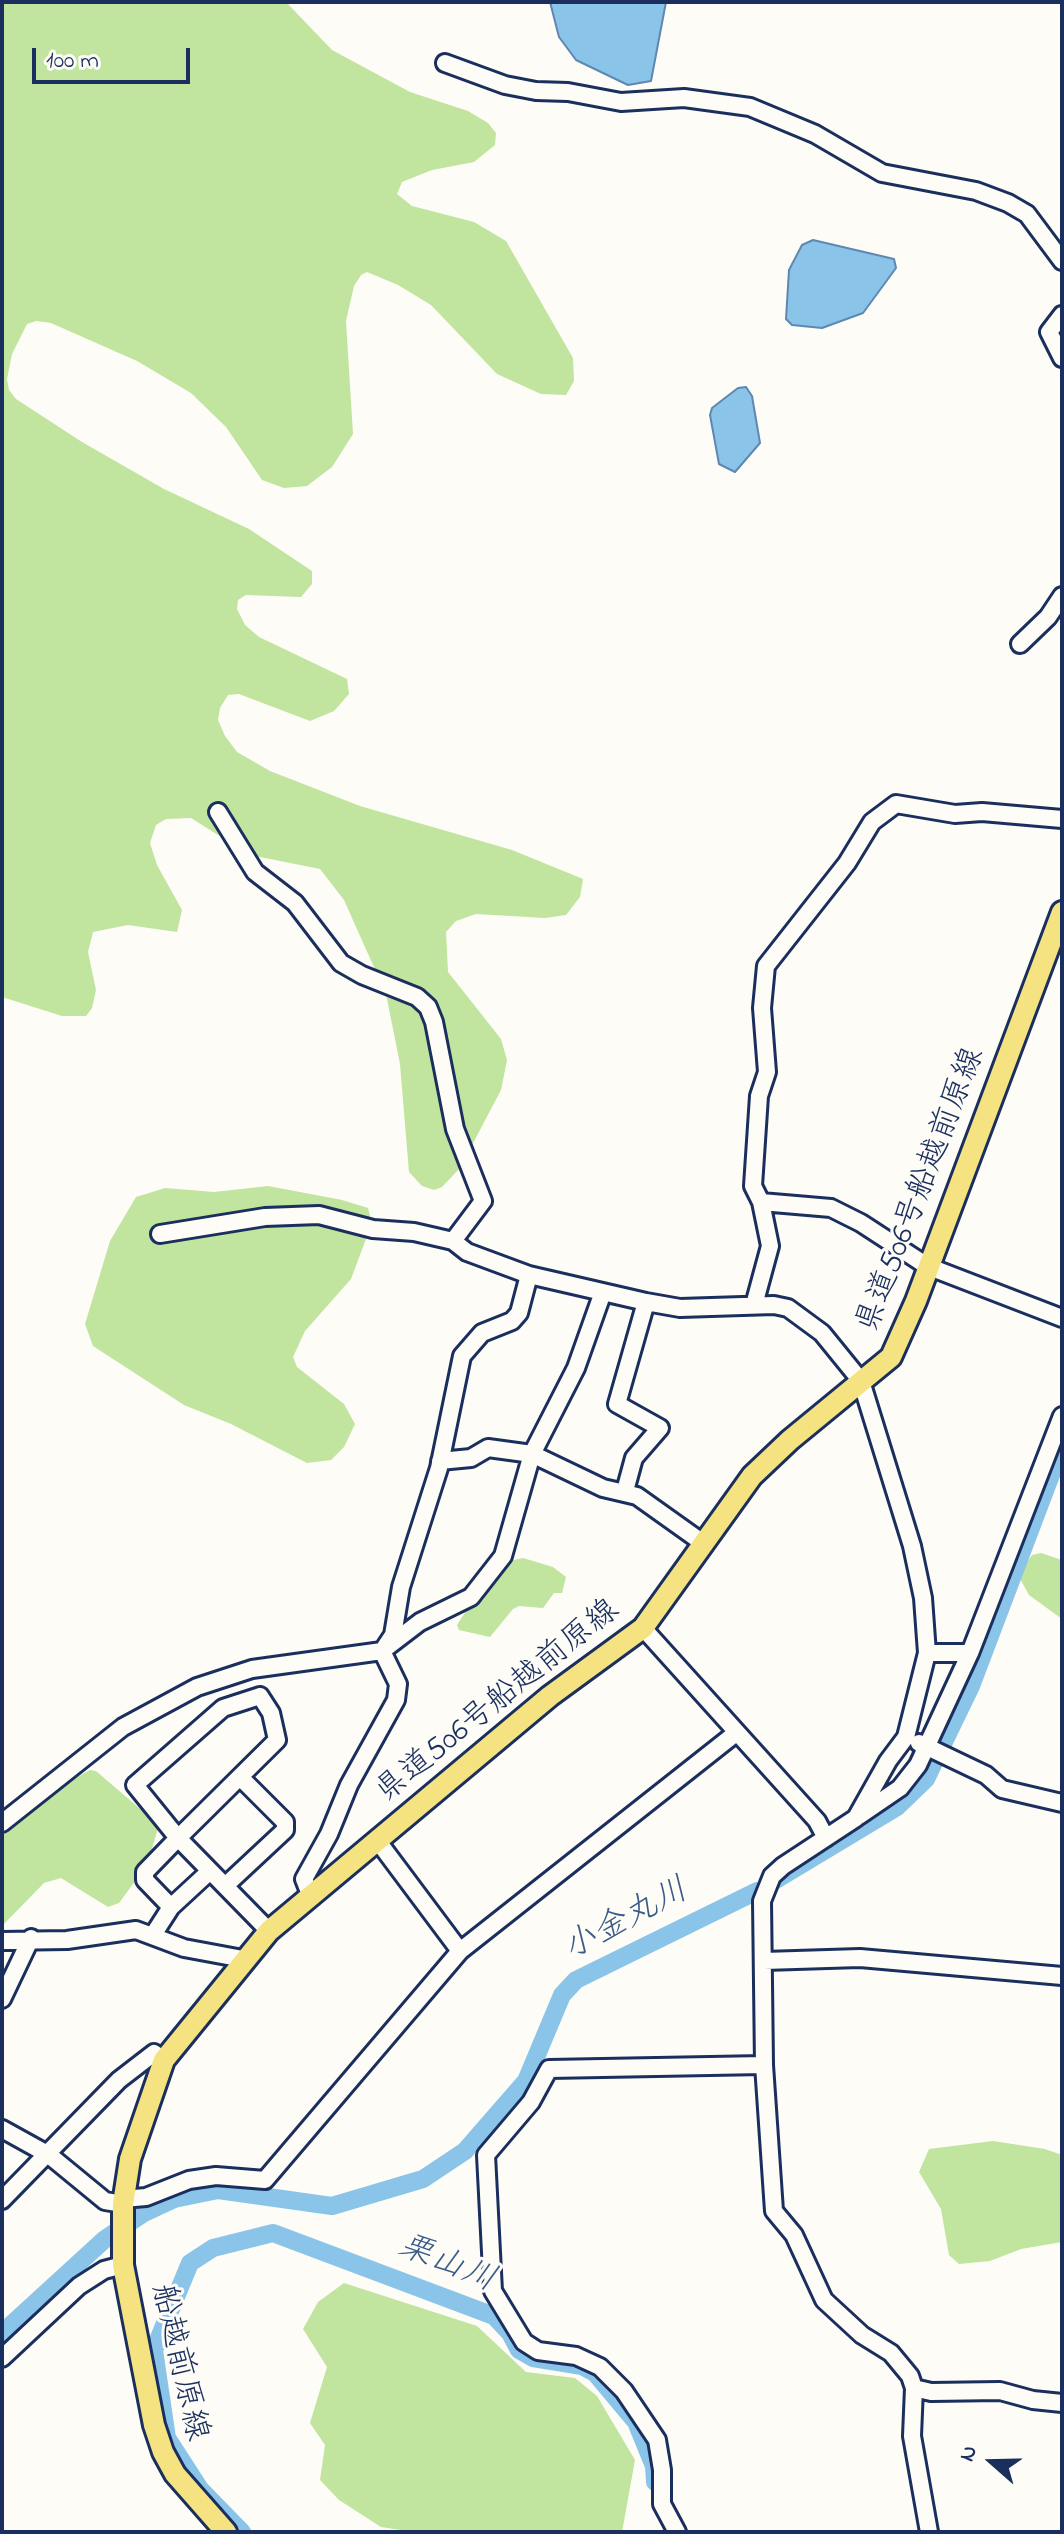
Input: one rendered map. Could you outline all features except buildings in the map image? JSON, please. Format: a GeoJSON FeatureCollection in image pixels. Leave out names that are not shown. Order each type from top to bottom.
{"type":"FeatureCollection","features":[{"type":"Feature","properties":{"kind":"main road","name":"県道506号船越前原線"},"geometry":{"type":"LineString","coordinates":[[123,2236],[123,2202],[138,2130],[164,2060],[243,1959],[269,1931],[550,1696],[643,1628],[752,1476],[891,1357],[916,1301],[1062,912]]}},
{"type":"Feature","properties":{"kind":"main road","name":"船越前原線"},"geometry":{"type":"LineString","coordinates":[[123,2236],[123,2265],[154,2425],[163,2452],[175,2474],[226,2532]]}},
{"type":"Feature","properties":{"kind":"street"},"geometry":{"type":"LineString","coordinates":[[445,63],[505,85],[536,91],[568,92],[621,102],[684,98],[750,107],[815,134],[882,173],[976,191],[1008,203],[1027,214],[1062,261]]}},
{"type":"Feature","properties":{"kind":"street"},"geometry":{"type":"LineString","coordinates":[[1062,315],[1049,332],[1062,358]]}},
{"type":"Feature","properties":{"kind":"street"},"geometry":{"type":"LineString","coordinates":[[1020,644],[1048,617],[1062,596]]}},
{"type":"Feature","properties":{"kind":"street"},"geometry":{"type":"LineString","coordinates":[[754,1305],[770,1246],[761,1202],[753,1186],[759,1096],[767,1072],[762,1008],[766,966],[847,863],[861,836],[883,811],[896,804],[955,814],[982,812],[1062,819]]}},
{"type":"Feature","properties":{"kind":"street"},"geometry":{"type":"LineString","coordinates":[[218,812],[255,872],[295,903],[341,963],[417,997],[428,1007],[434,1022],[455,1129],[483,1201],[453,1241]]}},
{"type":"Feature","properties":{"kind":"street"},"geometry":{"type":"LineString","coordinates":[[761,1202],[831,1208],[861,1223],[927,1266],[1062,1318]]}},
{"type":"Feature","properties":{"kind":"street"},"geometry":{"type":"LineString","coordinates":[[160,1234],[294,1214],[334,1216],[373,1229],[414,1232],[453,1241],[467,1252],[529,1275],[646,1302],[680,1308],[754,1305],[788,1308],[822,1333],[861,1381],[912,1546],[923,1598],[927,1653],[906,1737],[856,1818]]}},
{"type":"Feature","properties":{"kind":"street"},"geometry":{"type":"LineString","coordinates":[[382,1651],[393,1635],[401,1587],[440,1461],[462,1356],[482,1333],[512,1321],[519,1313],[529,1275]]}},
{"type":"Feature","properties":{"kind":"street"},"geometry":{"type":"LineString","coordinates":[[2,1823],[123,1727],[197,1687],[252,1669],[382,1651],[420,1622],[471,1597],[503,1556],[532,1454],[576,1368],[603,1292]]}},
{"type":"Feature","properties":{"kind":"street"},"geometry":{"type":"LineString","coordinates":[[625,1491],[634,1458],[660,1428],[617,1404],[646,1302]]}},
{"type":"Feature","properties":{"kind":"street"},"geometry":{"type":"LineString","coordinates":[[929,2532],[912,2436],[914,2388],[899,2361],[855,2329],[824,2300],[794,2235],[774,2211],[764,2065],[762,1901],[772,1876],[900,1788],[926,1747],[970,1653],[1062,1416]]}},
{"type":"Feature","properties":{"kind":"street"},"geometry":{"type":"LineString","coordinates":[[440,1461],[471,1458],[488,1448],[532,1454],[603,1488],[625,1491],[703,1543]]}},
{"type":"Feature","properties":{"kind":"street"},"geometry":{"type":"LineString","coordinates":[[643,1628],[817,1821],[826,1838]]}},
{"type":"Feature","properties":{"kind":"street"},"geometry":{"type":"LineString","coordinates":[[311,1897],[304,1879],[329,1834],[349,1785],[396,1700],[398,1684],[382,1651]]}},
{"type":"Feature","properties":{"kind":"street"},"geometry":{"type":"LineString","coordinates":[[927,1653],[970,1653]]}},
{"type":"Feature","properties":{"kind":"street"},"geometry":{"type":"LineString","coordinates":[[171,1907],[145,1880],[145,1872],[178,1838],[277,1740],[271,1713],[260,1696],[223,1708],[135,1785],[178,1838],[269,1931]]}},
{"type":"Feature","properties":{"kind":"street"},"geometry":{"type":"LineString","coordinates":[[2,2129],[49,2155],[105,2201],[123,2202],[146,2197],[189,2180],[216,2176],[265,2180],[460,1951],[736,1733]]}},
{"type":"Feature","properties":{"kind":"street"},"geometry":{"type":"LineString","coordinates":[[906,1737],[986,1775],[1002,1789],[1062,1803]]}},
{"type":"Feature","properties":{"kind":"street"},"geometry":{"type":"LineString","coordinates":[[225,1886],[285,1830],[285,1822],[240,1777]]}},
{"type":"Feature","properties":{"kind":"street"},"geometry":{"type":"LineString","coordinates":[[377,1840],[460,1951]]}},
{"type":"Feature","properties":{"kind":"street"},"geometry":{"type":"LineString","coordinates":[[153,1935],[171,1907],[210,1871]]}},
{"type":"Feature","properties":{"kind":"street"},"geometry":{"type":"LineString","coordinates":[[2,1941],[31,1938],[67,1940],[136,1930],[184,1948],[243,1959]]}},
{"type":"Feature","properties":{"kind":"street"},"geometry":{"type":"LineString","coordinates":[[2,1999],[31,1938]]}},
{"type":"Feature","properties":{"kind":"street"},"geometry":{"type":"LineString","coordinates":[[764,1961],[860,1958],[1062,1976]]}},
{"type":"Feature","properties":{"kind":"street"},"geometry":{"type":"LineString","coordinates":[[2,2200],[119,2080],[154,2053],[164,2060]]}},
{"type":"Feature","properties":{"kind":"street"},"geometry":{"type":"LineString","coordinates":[[677,2532],[662,2504],[662,2470],[657,2440],[624,2391],[600,2367],[576,2356],[538,2351],[524,2342],[493,2291],[486,2155],[531,2102],[549,2069],[764,2065]]}},
{"type":"Feature","properties":{"kind":"street"},"geometry":{"type":"LineString","coordinates":[[2,2358],[79,2286],[104,2270],[123,2265]]}},
{"type":"Feature","properties":{"kind":"street"},"geometry":{"type":"LineString","coordinates":[[914,2388],[931,2392],[1000,2391],[1033,2400],[1062,2403]]}},
{"type":"Feature","properties":{"kind":"green space"},"geometry":{"type":"Polygon","coordinates":[[[2,2],[286,2],[332,50],[410,92],[468,111],[488,123],[496,133],[495,145],[474,162],[432,170],[402,182],[397,194],[412,206],[474,222],[506,241],[573,358],[574,381],[566,395],[541,394],[497,374],[431,305],[398,285],[367,272],[354,286],[346,321],[353,434],[332,467],[307,486],[284,488],[262,480],[226,427],[191,393],[137,361],[51,323],[36,321],[27,324],[12,354],[7,379],[9,390],[16,399],[82,442],[164,489],[249,529],[312,571],[312,584],[301,597],[246,595],[238,600],[237,609],[245,625],[259,637],[347,679],[349,694],[334,711],[310,721],[239,694],[228,695],[220,708],[218,720],[237,752],[270,771],[360,806],[512,850],[583,879],[580,897],[566,915],[545,918],[476,914],[456,921],[446,932],[448,972],[501,1039],[507,1060],[501,1090],[460,1168],[442,1187],[434,1190],[422,1186],[409,1172],[400,1064],[386,994],[344,900],[320,869],[250,855],[191,818],[166,819],[156,825],[150,843],[157,865],[182,910],[177,932],[128,925],[93,932],[88,952],[96,990],[92,1008],[86,1016],[62,1016],[2,997],[2,2]]]}},
{"type":"Feature","properties":{"kind":"green space"},"geometry":{"type":"Polygon","coordinates":[[[268,1186],[342,1200],[368,1208],[370,1216],[369,1231],[351,1279],[305,1331],[293,1357],[297,1367],[344,1404],[355,1424],[344,1447],[331,1460],[307,1463],[231,1424],[184,1405],[93,1346],[85,1324],[110,1241],[136,1197],[165,1188],[214,1192],[268,1186]]]}},
{"type":"Feature","properties":{"kind":"green space"},"geometry":{"type":"Polygon","coordinates":[[[1041,1553],[1062,1560],[1062,1619],[1029,1595],[1018,1575],[1032,1555],[1041,1553]]]}},
{"type":"Feature","properties":{"kind":"green space"},"geometry":{"type":"Polygon","coordinates":[[[523,1558],[553,1567],[566,1577],[562,1593],[554,1593],[543,1608],[519,1606],[513,1609],[490,1637],[459,1630],[457,1625],[466,1611],[483,1600],[509,1561],[523,1558]]]}},
{"type":"Feature","properties":{"kind":"green space"},"geometry":{"type":"Polygon","coordinates":[[[90,1770],[96,1771],[159,1825],[147,1865],[119,1903],[108,1907],[61,1878],[44,1883],[2,1926],[2,1830],[24,1807],[90,1770]]]}},
{"type":"Feature","properties":{"kind":"green space"},"geometry":{"type":"Polygon","coordinates":[[[993,2141],[1045,2149],[1062,2155],[1062,2242],[1021,2249],[990,2261],[959,2264],[949,2255],[941,2209],[919,2172],[929,2149],[993,2141]]]}},
{"type":"Feature","properties":{"kind":"green space"},"geometry":{"type":"Polygon","coordinates":[[[344,2283],[477,2326],[526,2372],[575,2378],[597,2396],[635,2460],[622,2532],[414,2532],[381,2527],[339,2500],[320,2480],[325,2445],[310,2423],[327,2367],[303,2329],[318,2302],[344,2283]]]}},
{"type":"Feature","properties":{"kind":"water"},"geometry":{"type":"Polygon","coordinates":[[[550,2],[666,2],[651,81],[628,85],[576,60],[559,37],[550,2]]]}},
{"type":"Feature","properties":{"kind":"water"},"geometry":{"type":"Polygon","coordinates":[[[813,240],[894,259],[896,268],[863,313],[822,328],[792,325],[786,319],[789,270],[802,245],[813,240]]]}},
{"type":"Feature","properties":{"kind":"water"},"geometry":{"type":"Polygon","coordinates":[[[746,387],[752,396],[760,443],[735,472],[719,464],[710,415],[712,408],[738,388],[746,387]]]}},
{"type":"Feature","properties":{"kind":"waterway","name":"小金丸川"},"geometry":{"type":"LineString","coordinates":[[774,1881],[897,1807],[926,1779],[971,1686],[1062,1446]]}},
{"type":"Feature","properties":{"kind":"waterway","name":"小金丸川"},"geometry":{"type":"LineString","coordinates":[[2,2333],[105,2239],[144,2213],[174,2199],[218,2190],[332,2206],[423,2179],[465,2151],[526,2081],[562,1995],[576,1980],[757,1891]]}},
{"type":"Feature","properties":{"kind":"waterway","name":"栗山川"},"geometry":{"type":"LineString","coordinates":[[242,2532],[200,2489],[167,2438],[154,2350],[190,2263],[213,2248],[273,2233],[494,2316],[510,2333],[519,2350],[533,2358],[582,2366],[595,2373],[636,2422],[654,2466],[655,2482]]}}]}
